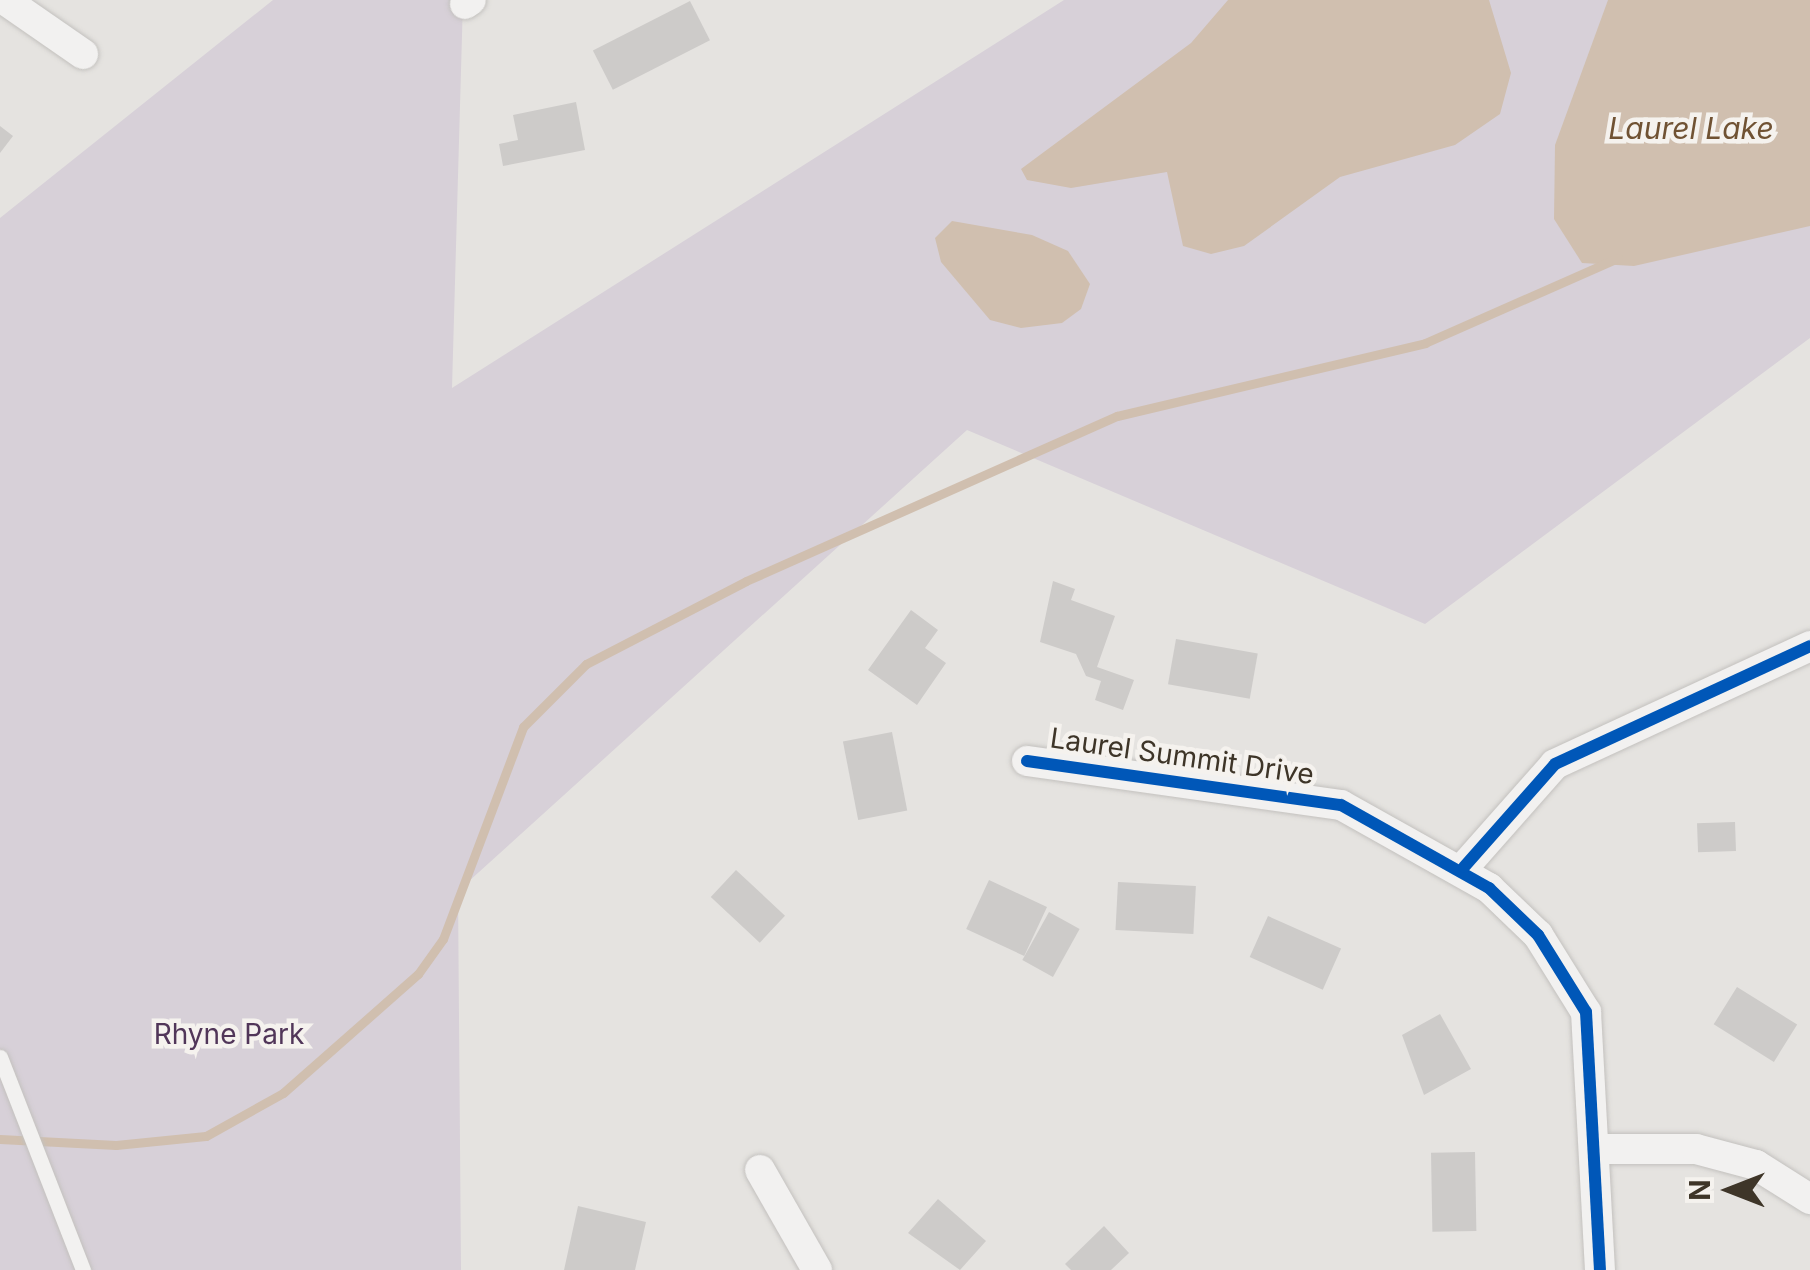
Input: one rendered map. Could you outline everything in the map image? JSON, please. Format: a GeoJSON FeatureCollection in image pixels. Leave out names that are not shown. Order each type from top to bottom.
{"type":"FeatureCollection","features":[{"type":"Feature","properties":{"kind":"street"},"geometry":{"type":"LineString","coordinates":[[5,0],[82,54]]}},
{"type":"Feature","properties":{"kind":"street"},"geometry":{"type":"LineString","coordinates":[[1464,868],[1554,764],[1810,646]]}},
{"type":"Feature","properties":{"kind":"street","name":"Laurel Summit Drive"},"geometry":{"type":"LineString","coordinates":[[1027,760],[1292,793],[1342,805],[1464,868],[1538,935],[1586,1012],[1599,1148],[1600,1270]]}},
{"type":"Feature","properties":{"kind":"street"},"geometry":{"type":"LineString","coordinates":[[1599,1148],[1696,1149],[1756,1165],[1810,1199]]}},
{"type":"Feature","properties":{"kind":"street"},"geometry":{"type":"LineString","coordinates":[[760,1170],[808,1267]]}},
{"type":"Feature","properties":{"kind":"lane"},"geometry":{"type":"LineString","coordinates":[[0,1057],[83,1270]]}},
{"type":"Feature","properties":{"kind":"green space","name":"Rhyne Park"},"geometry":{"type":"Polygon","coordinates":[[[273,0],[463,0],[452,388],[1064,0],[1651,0],[1810,99],[1810,338],[1425,624],[967,430],[458,891],[461,1270],[0,1270],[0,218],[273,0]]]}},
{"type":"Feature","properties":{"kind":"water"},"geometry":{"type":"Polygon","coordinates":[[[1228,0],[1489,0],[1511,73],[1500,114],[1455,145],[1340,177],[1244,246],[1211,254],[1183,246],[1167,172],[1071,188],[1027,180],[1021,169],[1191,43],[1228,0]]]}},
{"type":"Feature","properties":{"kind":"water","name":"Laurel Lake"},"geometry":{"type":"Polygon","coordinates":[[[1608,0],[1810,0],[1810,226],[1634,266],[1582,263],[1554,219],[1555,145],[1608,0]]]}},
{"type":"Feature","properties":{"kind":"water"},"geometry":{"type":"Polygon","coordinates":[[[952,221],[1032,235],[1068,251],[1090,284],[1081,309],[1062,323],[1021,328],[990,320],[941,262],[935,238],[952,221]]]}},
{"type":"Feature","properties":{"kind":"building"},"geometry":{"type":"Polygon","coordinates":[[[690,1],[710,40],[613,90],[593,50],[690,1]]]}},
{"type":"Feature","properties":{"kind":"building"},"geometry":{"type":"Polygon","coordinates":[[[576,102],[585,150],[503,166],[499,144],[518,140],[513,115],[576,102]]]}},
{"type":"Feature","properties":{"kind":"building"},"geometry":{"type":"Polygon","coordinates":[[[0,126],[13,136],[0,153],[0,126]]]}},
{"type":"Feature","properties":{"kind":"building"},"geometry":{"type":"Polygon","coordinates":[[[1053,581],[1075,589],[1071,600],[1115,616],[1097,667],[1134,680],[1123,710],[1095,700],[1101,681],[1086,676],[1076,654],[1040,642],[1053,581]]]}},
{"type":"Feature","properties":{"kind":"building"},"geometry":{"type":"Polygon","coordinates":[[[911,610],[938,630],[925,648],[946,663],[917,705],[868,670],[911,610]]]}},
{"type":"Feature","properties":{"kind":"building"},"geometry":{"type":"Polygon","coordinates":[[[1176,639],[1258,653],[1250,699],[1168,684],[1176,639]]]}},
{"type":"Feature","properties":{"kind":"building"},"geometry":{"type":"Polygon","coordinates":[[[892,732],[907,811],[858,820],[843,742],[892,732]]]}},
{"type":"Feature","properties":{"kind":"building"},"geometry":{"type":"Polygon","coordinates":[[[1735,822],[1736,851],[1698,852],[1697,823],[1735,822]]]}},
{"type":"Feature","properties":{"kind":"building"},"geometry":{"type":"Polygon","coordinates":[[[736,870],[785,916],[760,943],[711,897],[736,870]]]}},
{"type":"Feature","properties":{"kind":"building"},"geometry":{"type":"Polygon","coordinates":[[[989,880],[1047,907],[1024,956],[966,929],[989,880]]]}},
{"type":"Feature","properties":{"kind":"building"},"geometry":{"type":"Polygon","coordinates":[[[1118,882],[1196,886],[1193,934],[1115,930],[1118,882]]]}},
{"type":"Feature","properties":{"kind":"building"},"geometry":{"type":"Polygon","coordinates":[[[1049,912],[1080,929],[1053,977],[1022,960],[1049,912]]]}},
{"type":"Feature","properties":{"kind":"building"},"geometry":{"type":"Polygon","coordinates":[[[1268,916],[1341,949],[1323,990],[1250,957],[1268,916]]]}},
{"type":"Feature","properties":{"kind":"building"},"geometry":{"type":"Polygon","coordinates":[[[1737,987],[1797,1025],[1774,1062],[1714,1024],[1737,987]]]}},
{"type":"Feature","properties":{"kind":"building"},"geometry":{"type":"Polygon","coordinates":[[[1440,1014],[1471,1069],[1424,1095],[1402,1035],[1440,1014]]]}},
{"type":"Feature","properties":{"kind":"building"},"geometry":{"type":"Polygon","coordinates":[[[1475,1152],[1476,1231],[1432,1232],[1431,1153],[1475,1152]]]}},
{"type":"Feature","properties":{"kind":"building"},"geometry":{"type":"Polygon","coordinates":[[[938,1199],[986,1241],[960,1270],[908,1233],[938,1199]]]}},
{"type":"Feature","properties":{"kind":"building"},"geometry":{"type":"Polygon","coordinates":[[[578,1206],[646,1222],[635,1270],[564,1270],[578,1206]]]}},
{"type":"Feature","properties":{"kind":"building"},"geometry":{"type":"Polygon","coordinates":[[[1104,1226],[1129,1253],[1111,1270],[1071,1270],[1065,1264],[1104,1226]]]}},
{"type":"Feature","properties":{"kind":"waterway"},"geometry":{"type":"LineString","coordinates":[[0,1139],[116,1145],[206,1136],[283,1093],[418,974],[443,939],[523,727],[586,664],[746,581],[1117,416],[1425,343],[1618,258]]}},
{"type":"Feature","properties":{"kind":"cycle path"},"geometry":{"type":"LineString","coordinates":[[1464,867],[1555,764],[1810,646]]}},
{"type":"Feature","properties":{"kind":"cycle path"},"geometry":{"type":"LineString","coordinates":[[1027,761],[1341,805],[1489,888],[1538,935],[1586,1012],[1600,1270]]}}]}
